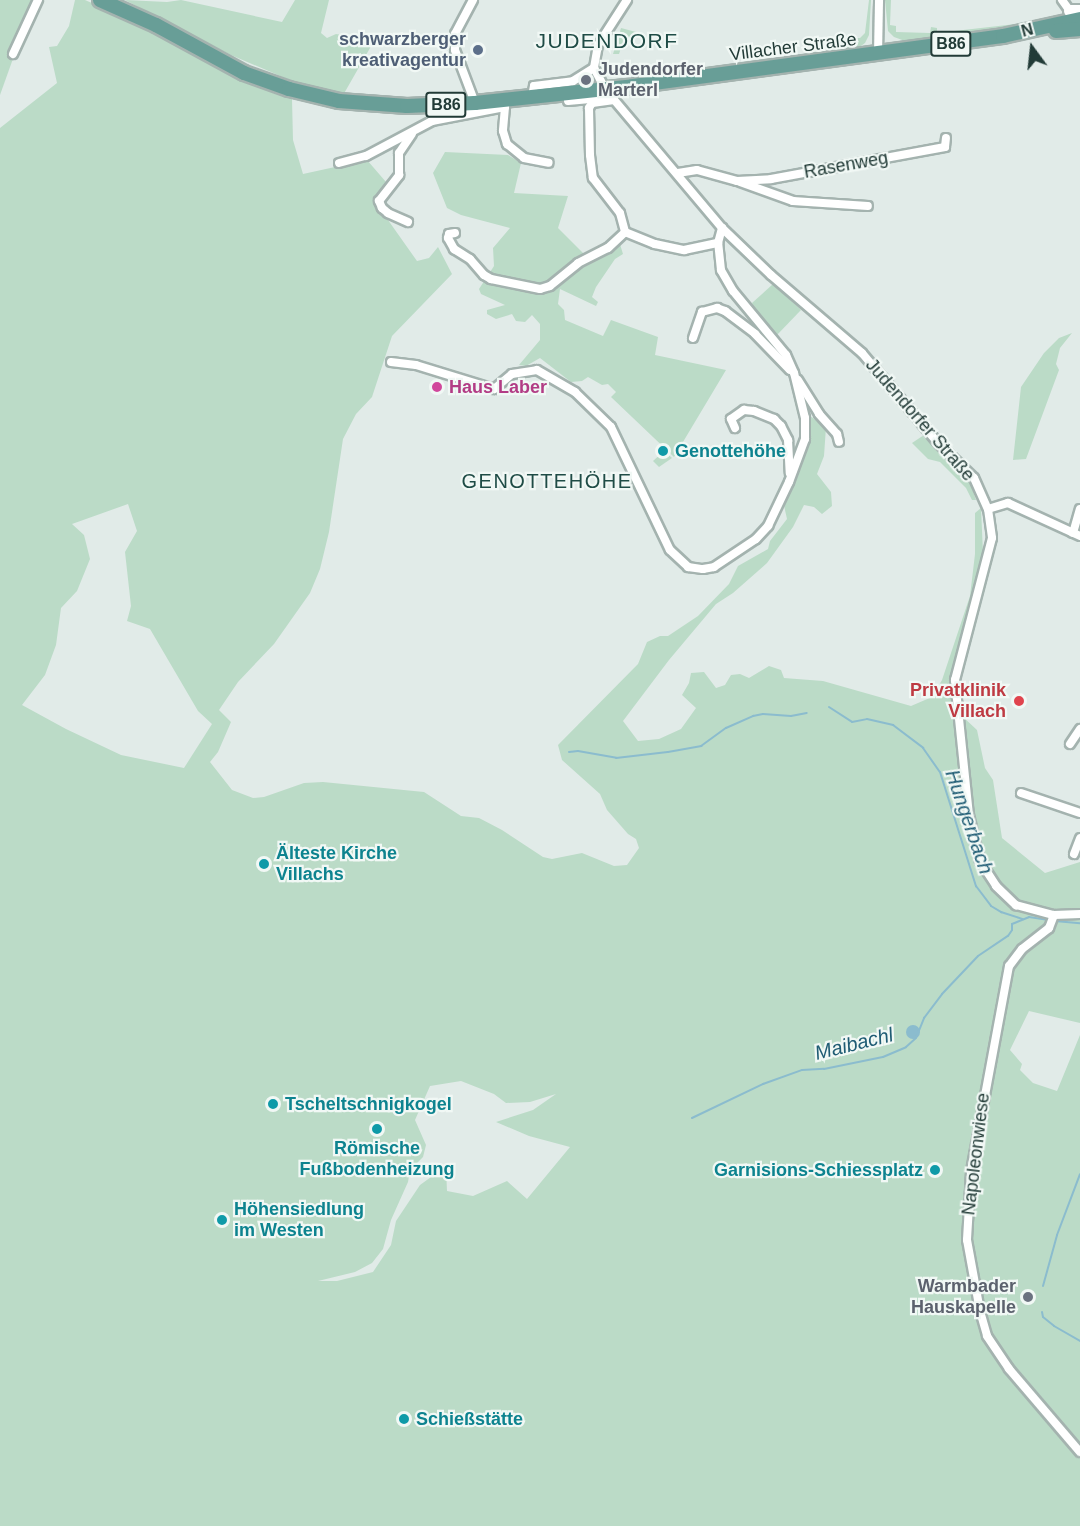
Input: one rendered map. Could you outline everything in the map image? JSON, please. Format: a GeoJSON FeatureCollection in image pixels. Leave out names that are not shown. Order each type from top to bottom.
{"type":"FeatureCollection","features":[{"type":"Feature","properties":{"kind":"main road","name":"Villacher Straße"},"geometry":{"type":"LineString","coordinates":[[100,0],[156,25],[244,73],[289,89],[371,105],[506,104],[532,97],[879,54],[1003,36],[1040,28],[1073,10]]}},
{"type":"Feature","properties":{"kind":"main road"},"geometry":{"type":"LineString","coordinates":[[1003,36],[1080,29]]}},
{"type":"Feature","properties":{"kind":"street"},"geometry":{"type":"LineString","coordinates":[[13,54],[38,0]]}},
{"type":"Feature","properties":{"kind":"street"},"geometry":{"type":"LineString","coordinates":[[473,0],[455,34],[455,50],[475,103]]}},
{"type":"Feature","properties":{"kind":"street"},"geometry":{"type":"LineString","coordinates":[[532,97],[534,86],[573,81],[594,68],[598,45],[627,0]]}},
{"type":"Feature","properties":{"kind":"street"},"geometry":{"type":"LineString","coordinates":[[879,0],[879,54]]}},
{"type":"Feature","properties":{"kind":"street","name":"Judendorfer Straße"},"geometry":{"type":"LineString","coordinates":[[594,68],[605,89],[678,172],[722,228],[861,353],[938,442],[974,477],[988,509],[993,538],[955,680],[969,815],[980,861],[996,886],[1016,905],[1053,919],[1080,914]]}},
{"type":"Feature","properties":{"kind":"street"},"geometry":{"type":"LineString","coordinates":[[568,102],[593,99],[596,103]]}},
{"type":"Feature","properties":{"kind":"street"},"geometry":{"type":"LineString","coordinates":[[614,100],[596,103],[589,108],[590,155],[593,178],[620,213],[625,232]]}},
{"type":"Feature","properties":{"kind":"street"},"geometry":{"type":"LineString","coordinates":[[339,163],[366,156],[432,121],[506,104],[502,131],[507,144],[524,158],[549,163]]}},
{"type":"Feature","properties":{"kind":"street"},"geometry":{"type":"LineString","coordinates":[[408,222],[388,213],[382,208],[380,201],[399,175],[399,153],[416,130]]}},
{"type":"Feature","properties":{"kind":"street","name":"Rasenweg"},"geometry":{"type":"LineString","coordinates":[[737,181],[771,179],[945,147],[945,138]]}},
{"type":"Feature","properties":{"kind":"street","name":"Rasenweg"},"geometry":{"type":"LineString","coordinates":[[678,172],[697,170],[737,181],[793,201],[868,206]]}},
{"type":"Feature","properties":{"kind":"street"},"geometry":{"type":"LineString","coordinates":[[722,228],[718,243],[720,268],[729,286],[783,349],[794,373],[819,414],[837,434],[839,442]]}},
{"type":"Feature","properties":{"kind":"street"},"geometry":{"type":"LineString","coordinates":[[455,233],[449,234],[448,238],[454,249],[470,259],[484,275],[491,279],[540,289],[550,286],[578,263],[608,248],[625,232]]}},
{"type":"Feature","properties":{"kind":"street"},"geometry":{"type":"LineString","coordinates":[[625,232],[655,244],[684,250],[718,243]]}},
{"type":"Feature","properties":{"kind":"street"},"geometry":{"type":"LineString","coordinates":[[391,362],[416,365],[494,389],[512,374],[537,370],[579,395],[611,427],[667,544],[682,563],[693,568],[714,567],[756,539],[773,518],[805,439],[805,417],[794,373],[755,334],[725,311],[717,308],[702,312],[693,338]]}},
{"type":"Feature","properties":{"kind":"street"},"geometry":{"type":"LineString","coordinates":[[735,428],[731,419],[744,410],[763,414],[778,423],[789,446],[789,483]]}},
{"type":"Feature","properties":{"kind":"street"},"geometry":{"type":"LineString","coordinates":[[988,509],[1008,503],[1077,535],[1080,509]]}},
{"type":"Feature","properties":{"kind":"street"},"geometry":{"type":"LineString","coordinates":[[1070,744],[1079,731]]}},
{"type":"Feature","properties":{"kind":"street"},"geometry":{"type":"LineString","coordinates":[[1021,793],[1080,813]]}},
{"type":"Feature","properties":{"kind":"street"},"geometry":{"type":"LineString","coordinates":[[1074,854],[1080,838]]}},
{"type":"Feature","properties":{"kind":"street","name":"Napoleonwiese"},"geometry":{"type":"LineString","coordinates":[[1053,919],[1009,966],[971,1172],[967,1240],[987,1336],[1009,1369],[1080,1452]]}},
{"type":"Feature","properties":{"kind":"green space"},"geometry":{"type":"Polygon","coordinates":[[[0,0],[34,0],[0,95],[0,0]]]}},
{"type":"Feature","properties":{"kind":"green space"},"geometry":{"type":"Polygon","coordinates":[[[75,0],[85,0],[155,31],[292,99],[293,140],[303,174],[367,160],[386,182],[376,203],[417,261],[429,258],[438,247],[452,274],[392,336],[372,397],[356,414],[343,439],[329,532],[320,569],[310,593],[274,644],[238,682],[219,710],[231,722],[218,752],[210,762],[232,790],[253,798],[264,797],[304,783],[323,782],[424,792],[461,816],[479,818],[502,830],[543,857],[552,859],[582,853],[614,866],[627,865],[639,848],[636,839],[628,834],[607,810],[600,794],[562,760],[558,745],[638,664],[647,642],[660,636],[668,636],[698,616],[729,584],[738,566],[768,549],[770,541],[787,519],[783,501],[796,478],[807,444],[810,416],[826,427],[824,456],[817,474],[831,492],[832,506],[822,514],[814,507],[804,505],[793,527],[767,563],[733,593],[716,604],[669,660],[623,721],[638,741],[659,739],[681,729],[696,708],[682,695],[689,683],[691,673],[704,672],[716,688],[725,685],[731,675],[740,674],[749,678],[769,666],[781,670],[784,678],[823,681],[911,706],[932,697],[942,680],[970,596],[975,554],[975,513],[981,508],[983,553],[979,582],[954,685],[962,716],[977,730],[985,768],[993,780],[1002,838],[1045,873],[1080,862],[1080,911],[1049,909],[1058,918],[1080,917],[1080,1023],[1029,1011],[1010,1050],[1022,1064],[1020,1070],[1033,1083],[1057,1091],[1080,1035],[1080,1526],[0,1526],[0,128],[57,83],[49,47],[57,46],[69,26],[75,0]],[[128,504],[72,524],[84,535],[90,559],[77,591],[61,608],[56,645],[45,675],[22,705],[121,755],[184,768],[212,724],[198,711],[150,629],[127,621],[131,606],[125,552],[137,531],[128,504]],[[461,1081],[430,1086],[415,1120],[426,1145],[423,1157],[410,1170],[408,1182],[391,1220],[383,1249],[372,1263],[355,1272],[318,1281],[337,1281],[373,1272],[391,1245],[396,1221],[420,1185],[438,1172],[446,1169],[447,1191],[473,1196],[507,1181],[527,1199],[570,1147],[529,1136],[496,1122],[533,1110],[556,1094],[530,1102],[506,1103],[494,1094],[461,1081]]]}},
{"type":"Feature","properties":{"kind":"green space"},"geometry":{"type":"Polygon","coordinates":[[[125,0],[167,2],[181,0],[282,22],[295,0],[329,0],[321,33],[327,38],[336,34],[374,41],[342,97],[313,90],[231,55],[125,0]]]}},
{"type":"Feature","properties":{"kind":"green space"},"geometry":{"type":"Polygon","coordinates":[[[869,0],[871,0],[869,35],[865,43],[858,48],[834,52],[834,38],[860,38],[865,33],[869,0]]]}},
{"type":"Feature","properties":{"kind":"green space"},"geometry":{"type":"Polygon","coordinates":[[[885,0],[891,0],[890,25],[896,26],[896,32],[930,33],[931,27],[937,28],[937,33],[1041,21],[905,41],[894,37],[888,31],[885,0]]]}},
{"type":"Feature","properties":{"kind":"green space"},"geometry":{"type":"Polygon","coordinates":[[[621,28],[636,32],[635,39],[621,48],[619,54],[613,54],[621,28]]]}},
{"type":"Feature","properties":{"kind":"green space"},"geometry":{"type":"Polygon","coordinates":[[[445,152],[508,155],[521,163],[514,193],[568,196],[558,228],[585,255],[568,267],[619,241],[623,254],[615,259],[596,287],[592,297],[598,302],[596,306],[560,289],[558,304],[564,310],[565,320],[603,336],[611,320],[658,337],[655,355],[726,370],[674,457],[611,397],[616,392],[608,384],[602,385],[588,377],[582,381],[571,382],[540,358],[526,366],[519,365],[540,340],[540,324],[532,315],[525,322],[516,321],[512,314],[496,319],[487,314],[487,310],[505,305],[481,294],[479,289],[494,266],[493,248],[510,228],[461,215],[447,208],[433,173],[445,152]]]}},
{"type":"Feature","properties":{"kind":"green space"},"geometry":{"type":"Polygon","coordinates":[[[773,284],[801,310],[776,336],[756,314],[752,303],[773,284]]]}},
{"type":"Feature","properties":{"kind":"green space"},"geometry":{"type":"Polygon","coordinates":[[[1072,333],[1060,348],[1056,364],[1059,370],[1026,459],[1013,460],[1021,387],[1044,353],[1059,338],[1072,333]]]}},
{"type":"Feature","properties":{"kind":"green space"},"geometry":{"type":"Polygon","coordinates":[[[924,435],[960,471],[971,485],[976,500],[972,500],[966,488],[940,462],[928,459],[912,443],[924,435]]]}},
{"type":"Feature","properties":{"kind":"green space"},"geometry":{"type":"Polygon","coordinates":[[[664,451],[672,458],[659,467],[653,461],[664,451]]]}},
{"type":"Feature","properties":{"kind":"water"},"geometry":{"type":"Polygon","coordinates":[[[913,1025],[918,1027],[920,1032],[918,1037],[913,1039],[908,1037],[906,1032],[908,1027],[913,1025]]]}},
{"type":"Feature","properties":{"kind":"waterway","name":"Hungerbach"},"geometry":{"type":"LineString","coordinates":[[829,707],[852,722],[867,719],[893,725],[923,748],[940,772],[976,886],[991,906],[1023,919]]}},
{"type":"Feature","properties":{"kind":"waterway"},"geometry":{"type":"LineString","coordinates":[[569,752],[578,751],[616,758],[668,752],[701,746],[726,728],[753,716],[763,714],[791,716],[807,713]]}},
{"type":"Feature","properties":{"kind":"waterway","name":"Maibachl"},"geometry":{"type":"LineString","coordinates":[[692,1118],[763,1084],[802,1070],[824,1069],[883,1057],[906,1047],[916,1038],[924,1018],[942,994],[978,956],[1008,936],[1012,930],[1012,924],[1029,917],[1049,920]]}},
{"type":"Feature","properties":{"kind":"waterway","name":"Maibachl"},"geometry":{"type":"LineString","coordinates":[[1055,921],[1080,923]]}},
{"type":"Feature","properties":{"kind":"waterway","name":"Maibachl"},"geometry":{"type":"LineString","coordinates":[[1043,1286],[1057,1235],[1080,1174]]}},
{"type":"Feature","properties":{"kind":"waterway","name":"Maibachl"},"geometry":{"type":"LineString","coordinates":[[1042,1312],[1043,1317],[1054,1326],[1080,1341]]}},
{"type":"Feature","properties":{"kind":"place","name":"schwarzberger kreativagentur"},"geometry":{"type":"Point","coordinates":[478,50]}},
{"type":"Feature","properties":{"kind":"place","name":"Judendorfer Marterl"},"geometry":{"type":"Point","coordinates":[586,80]}},
{"type":"Feature","properties":{"kind":"place","name":"Haus Laber"},"geometry":{"type":"Point","coordinates":[437,387]}},
{"type":"Feature","properties":{"kind":"place","name":"Genottehöhe"},"geometry":{"type":"Point","coordinates":[663,451]}},
{"type":"Feature","properties":{"kind":"place","name":"Privatklinik Villach"},"geometry":{"type":"Point","coordinates":[1019,701]}},
{"type":"Feature","properties":{"kind":"place","name":"Älteste Kirche Villachs"},"geometry":{"type":"Point","coordinates":[264,864]}},
{"type":"Feature","properties":{"kind":"place","name":"Tscheltschnigkogel"},"geometry":{"type":"Point","coordinates":[273,1104]}},
{"type":"Feature","properties":{"kind":"place","name":"Römische Fußbodenheizung"},"geometry":{"type":"Point","coordinates":[377,1129]}},
{"type":"Feature","properties":{"kind":"place","name":"Garnisions-Schiessplatz"},"geometry":{"type":"Point","coordinates":[935,1170]}},
{"type":"Feature","properties":{"kind":"place","name":"Höhensiedlung im Westen"},"geometry":{"type":"Point","coordinates":[222,1220]}},
{"type":"Feature","properties":{"kind":"place","name":"Warmbader Hauskapelle"},"geometry":{"type":"Point","coordinates":[1028,1297]}},
{"type":"Feature","properties":{"kind":"place","name":"Schießstätte"},"geometry":{"type":"Point","coordinates":[404,1419]}},
{"type":"Feature","properties":{"kind":"district","name":"JUDENDORF"},"geometry":{"type":"Point","coordinates":[607,41]}},
{"type":"Feature","properties":{"kind":"district","name":"GENOTTEHÖHE"},"geometry":{"type":"Point","coordinates":[547,481]}}]}
